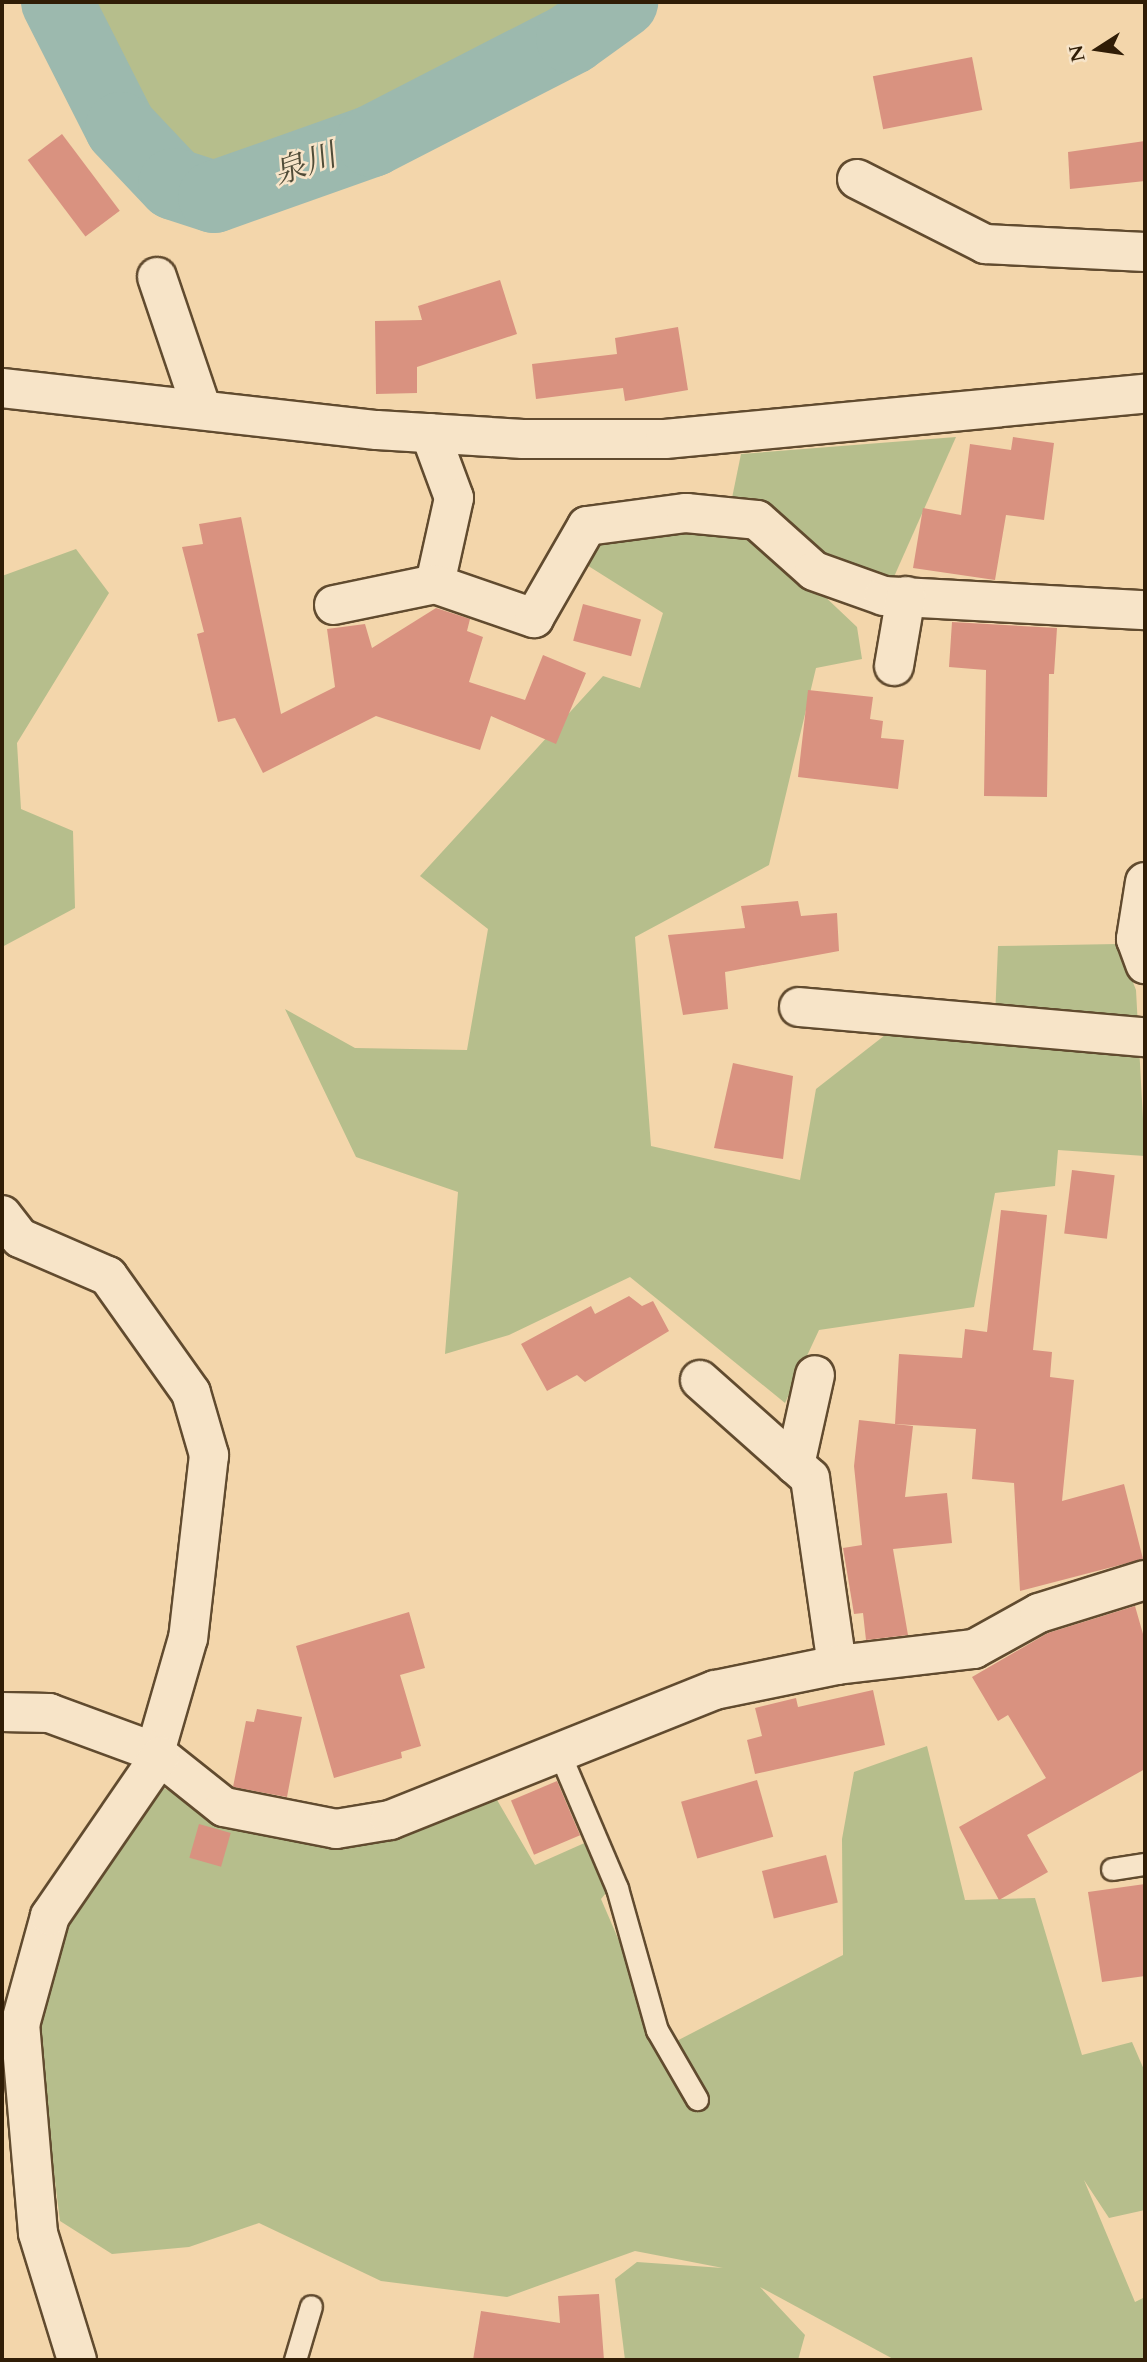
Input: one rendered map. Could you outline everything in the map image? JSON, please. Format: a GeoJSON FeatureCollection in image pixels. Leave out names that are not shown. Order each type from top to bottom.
{"type":"FeatureCollection","features":[{"type":"Feature","properties":{"kind":"street"},"geometry":{"type":"LineString","coordinates":[[857,179],[985,244],[1145,252]]}},
{"type":"Feature","properties":{"kind":"street"},"geometry":{"type":"LineString","coordinates":[[157,277],[202,410]]}},
{"type":"Feature","properties":{"kind":"street"},"geometry":{"type":"LineString","coordinates":[[2,388],[430,433],[665,439],[1145,394]]}},
{"type":"Feature","properties":{"kind":"street"},"geometry":{"type":"LineString","coordinates":[[430,433],[454,498],[435,584]]}},
{"type":"Feature","properties":{"kind":"street"},"geometry":{"type":"LineString","coordinates":[[334,605],[435,584],[534,618],[587,526],[686,513],[757,520],[814,571],[884,596],[1145,610]]}},
{"type":"Feature","properties":{"kind":"street"},"geometry":{"type":"LineString","coordinates":[[894,666],[906,597]]}},
{"type":"Feature","properties":{"kind":"street"},"geometry":{"type":"LineString","coordinates":[[1145,882],[1136,939],[1145,964]]}},
{"type":"Feature","properties":{"kind":"street"},"geometry":{"type":"LineString","coordinates":[[799,1007],[1145,1037]]}},
{"type":"Feature","properties":{"kind":"street"},"geometry":{"type":"LineString","coordinates":[[2,1215],[20,1238],[108,1276],[191,1393],[209,1455],[188,1638],[158,1754],[50,1916],[20,2025],[38,2233],[77,2360]]}},
{"type":"Feature","properties":{"kind":"street"},"geometry":{"type":"LineString","coordinates":[[795,1465],[814,1375]]}},
{"type":"Feature","properties":{"kind":"street"},"geometry":{"type":"LineString","coordinates":[[700,1380],[810,1478],[837,1665]]}},
{"type":"Feature","properties":{"kind":"street"},"geometry":{"type":"LineString","coordinates":[[2,1712],[49,1713],[158,1754],[224,1807],[336,1829],[390,1820],[715,1690],[837,1665],[974,1649],[1038,1613],[1145,1580]]}},
{"type":"Feature","properties":{"kind":"lane"},"geometry":{"type":"LineString","coordinates":[[559,1752],[617,1888],[657,2030],[697,2099]]}},
{"type":"Feature","properties":{"kind":"lane"},"geometry":{"type":"LineString","coordinates":[[1112,1869],[1145,1864]]}},
{"type":"Feature","properties":{"kind":"lane"},"geometry":{"type":"LineString","coordinates":[[295,2360],[312,2306]]}},
{"type":"Feature","properties":{"kind":"green space"},"geometry":{"type":"Polygon","coordinates":[[[63,2],[584,2],[481,106],[228,188],[136,141],[63,2]]]}},
{"type":"Feature","properties":{"kind":"green space"},"geometry":{"type":"Polygon","coordinates":[[[956,437],[893,579],[814,571],[732,498],[741,454],[956,437]]]}},
{"type":"Feature","properties":{"kind":"green space"},"geometry":{"type":"Polygon","coordinates":[[[601,524],[760,535],[857,627],[862,659],[816,668],[769,865],[635,937],[651,1146],[800,1180],[816,1089],[903,1021],[995,1018],[998,946],[1118,944],[1136,990],[1145,1156],[1058,1150],[1055,1186],[995,1193],[974,1307],[819,1330],[785,1403],[630,1277],[509,1335],[445,1354],[458,1192],[356,1157],[285,1009],[355,1048],[467,1050],[488,929],[420,876],[603,676],[640,688],[663,613],[582,562],[601,524]]]}},
{"type":"Feature","properties":{"kind":"green space"},"geometry":{"type":"Polygon","coordinates":[[[76,549],[109,593],[17,743],[21,809],[73,831],[75,908],[2,947],[2,576],[76,549]]]}},
{"type":"Feature","properties":{"kind":"green space"},"geometry":{"type":"Polygon","coordinates":[[[927,1746],[965,1900],[1035,1898],[1082,2055],[1132,2042],[1145,2072],[1145,2210],[1109,2218],[1084,2180],[1135,2302],[1145,2297],[1145,2360],[895,2360],[760,2287],[805,2335],[798,2360],[625,2360],[615,2279],[637,2262],[723,2268],[635,2251],[507,2297],[381,2281],[259,2223],[189,2247],[112,2254],[60,2221],[32,1999],[51,1931],[99,1864],[164,1788],[213,1814],[352,1847],[410,1832],[493,1793],[535,1865],[589,1841],[606,1893],[601,1899],[665,2047],[843,1955],[842,1839],[854,1772],[927,1746]]]}},
{"type":"Feature","properties":{"kind":"building"},"geometry":{"type":"Polygon","coordinates":[[[972,57],[982,110],[883,129],[873,76],[972,57]]]}},
{"type":"Feature","properties":{"kind":"building"},"geometry":{"type":"Polygon","coordinates":[[[62,134],[120,211],[85,237],[28,160],[62,134]]]}},
{"type":"Feature","properties":{"kind":"building"},"geometry":{"type":"Polygon","coordinates":[[[1145,141],[1145,181],[1070,189],[1068,152],[1145,141]]]}},
{"type":"Feature","properties":{"kind":"building"},"geometry":{"type":"Polygon","coordinates":[[[500,280],[517,334],[417,367],[417,393],[376,394],[375,321],[422,320],[418,306],[500,280]]]}},
{"type":"Feature","properties":{"kind":"building"},"geometry":{"type":"Polygon","coordinates":[[[678,327],[688,390],[625,401],[623,388],[536,399],[532,364],[617,354],[615,338],[678,327]]]}},
{"type":"Feature","properties":{"kind":"building"},"geometry":{"type":"Polygon","coordinates":[[[1013,437],[1054,443],[1044,520],[1006,515],[995,580],[913,568],[923,508],[961,515],[970,444],[1011,450],[1013,437]]]}},
{"type":"Feature","properties":{"kind":"building"},"geometry":{"type":"Polygon","coordinates":[[[241,517],[281,714],[335,687],[327,629],[365,624],[372,648],[436,608],[470,619],[467,631],[483,637],[469,682],[525,700],[543,655],[586,673],[556,744],[491,716],[480,750],[376,716],[263,773],[235,718],[218,722],[197,634],[204,632],[182,547],[203,544],[199,524],[241,517]]]}},
{"type":"Feature","properties":{"kind":"building"},"geometry":{"type":"Polygon","coordinates":[[[583,604],[641,620],[631,656],[573,641],[583,604]]]}},
{"type":"Feature","properties":{"kind":"building"},"geometry":{"type":"Polygon","coordinates":[[[952,622],[1057,628],[1054,674],[1049,674],[1047,797],[984,796],[986,670],[949,667],[952,622]]]}},
{"type":"Feature","properties":{"kind":"building"},"geometry":{"type":"Polygon","coordinates":[[[808,690],[873,697],[870,719],[883,721],[881,738],[904,740],[898,789],[798,777],[808,690]]]}},
{"type":"Feature","properties":{"kind":"building"},"geometry":{"type":"Polygon","coordinates":[[[798,901],[801,916],[837,913],[839,951],[725,972],[728,1009],[683,1015],[668,935],[745,928],[741,906],[798,901]]]}},
{"type":"Feature","properties":{"kind":"building"},"geometry":{"type":"Polygon","coordinates":[[[733,1063],[793,1076],[783,1159],[714,1148],[733,1063]]]}},
{"type":"Feature","properties":{"kind":"building"},"geometry":{"type":"Polygon","coordinates":[[[1072,1170],[1115,1175],[1107,1239],[1064,1234],[1072,1170]]]}},
{"type":"Feature","properties":{"kind":"building"},"geometry":{"type":"Polygon","coordinates":[[[1001,1210],[1047,1215],[1033,1350],[1052,1352],[1050,1377],[1074,1380],[1062,1501],[1124,1484],[1143,1559],[1020,1591],[1014,1483],[972,1479],[976,1429],[895,1424],[899,1354],[962,1358],[965,1329],[987,1332],[1001,1210]]]}},
{"type":"Feature","properties":{"kind":"building"},"geometry":{"type":"Polygon","coordinates":[[[629,1296],[642,1306],[653,1301],[669,1331],[585,1382],[577,1375],[547,1391],[521,1344],[591,1306],[595,1314],[629,1296]]]}},
{"type":"Feature","properties":{"kind":"building"},"geometry":{"type":"Polygon","coordinates":[[[859,1420],[913,1426],[905,1497],[947,1493],[952,1543],[893,1549],[908,1635],[866,1640],[863,1613],[854,1614],[843,1548],[862,1545],[854,1466],[859,1420]]]}},
{"type":"Feature","properties":{"kind":"building"},"geometry":{"type":"Polygon","coordinates":[[[1135,1606],[1145,1641],[1145,1769],[1027,1835],[1048,1872],[999,1900],[959,1827],[1046,1778],[1008,1715],[998,1721],[972,1677],[1048,1633],[1135,1606]]]}},
{"type":"Feature","properties":{"kind":"building"},"geometry":{"type":"Polygon","coordinates":[[[409,1612],[425,1668],[400,1675],[421,1746],[401,1752],[402,1758],[334,1778],[296,1646],[409,1612]]]}},
{"type":"Feature","properties":{"kind":"building"},"geometry":{"type":"Polygon","coordinates":[[[873,1690],[885,1745],[755,1774],[747,1740],[762,1736],[755,1708],[796,1698],[798,1707],[873,1690]]]}},
{"type":"Feature","properties":{"kind":"building"},"geometry":{"type":"Polygon","coordinates":[[[257,1709],[302,1717],[287,1797],[233,1787],[246,1721],[254,1722],[257,1709]]]}},
{"type":"Feature","properties":{"kind":"building"},"geometry":{"type":"Polygon","coordinates":[[[757,1780],[773,1837],[697,1858],[681,1802],[757,1780]]]}},
{"type":"Feature","properties":{"kind":"building"},"geometry":{"type":"Polygon","coordinates":[[[557,1781],[580,1835],[534,1855],[511,1801],[557,1781]]]}},
{"type":"Feature","properties":{"kind":"building"},"geometry":{"type":"Polygon","coordinates":[[[199,1824],[231,1833],[221,1867],[189,1858],[199,1824]]]}},
{"type":"Feature","properties":{"kind":"building"},"geometry":{"type":"Polygon","coordinates":[[[826,1855],[838,1903],[774,1919],[762,1871],[826,1855]]]}},
{"type":"Feature","properties":{"kind":"building"},"geometry":{"type":"Polygon","coordinates":[[[1145,1884],[1145,1976],[1102,1982],[1088,1892],[1145,1884]]]}},
{"type":"Feature","properties":{"kind":"building"},"geometry":{"type":"Polygon","coordinates":[[[599,2294],[604,2360],[473,2360],[481,2311],[560,2323],[558,2296],[599,2294]]]}},
{"type":"Feature","properties":{"kind":"waterway","name":"泉川"},"geometry":{"type":"LineString","coordinates":[[57,2],[121,128],[174,184],[214,197],[372,141],[572,38],[622,2]]}}]}
